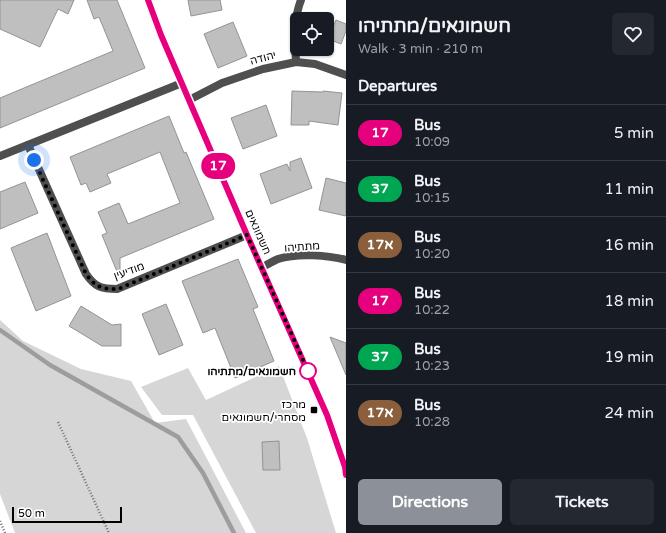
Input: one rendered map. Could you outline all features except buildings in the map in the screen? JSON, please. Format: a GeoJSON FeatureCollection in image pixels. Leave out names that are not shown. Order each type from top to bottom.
{"type":"FeatureCollection","features":[{"type":"Feature","properties":{"kind":"street","name":"חשמונאים"},"geometry":{"type":"LineString","coordinates":[[148,0],[161,35],[247,235],[327,415],[345,467],[346,475]]}},
{"type":"Feature","properties":{"kind":"street"},"geometry":{"type":"LineString","coordinates":[[296,62],[294,31],[301,0]]}},
{"type":"Feature","properties":{"kind":"street","name":"יהודה"},"geometry":{"type":"LineString","coordinates":[[189,100],[222,83],[263,69],[296,62],[315,64],[346,75]]}},
{"type":"Feature","properties":{"kind":"street"},"geometry":{"type":"LineString","coordinates":[[0,156],[182,83]]}},
{"type":"Feature","properties":{"kind":"street","name":"מודיעין"},"geometry":{"type":"LineString","coordinates":[[28,145],[86,274],[93,284],[105,289],[118,289],[247,235]]}},
{"type":"Feature","properties":{"kind":"street","name":"מתתיהו"},"geometry":{"type":"LineString","coordinates":[[262,268],[279,259],[302,256],[333,256],[346,260]]}},
{"type":"Feature","properties":{"kind":"path"},"geometry":{"type":"LineString","coordinates":[[58,422],[110,533]]}},
{"type":"Feature","properties":{"kind":"path"},"geometry":{"type":"LineString","coordinates":[[0,521],[5,533]]}},
{"type":"Feature","properties":{"kind":"shaded area"},"geometry":{"type":"Polygon","coordinates":[[[0,320],[23,341],[81,369],[131,381],[155,423],[186,419],[246,533],[15,533],[0,494],[0,320]]]}},
{"type":"Feature","properties":{"kind":"shaded area"},"geometry":{"type":"Polygon","coordinates":[[[279,366],[307,438],[336,533],[256,533],[193,415],[162,415],[141,387],[188,368],[206,400],[279,366]]]}},
{"type":"Feature","properties":{"kind":"waterway"},"geometry":{"type":"LineString","coordinates":[[0,330],[50,365],[178,437],[203,473],[234,533]]}},
{"type":"Feature","properties":{"kind":"bus line","name":"17"},"geometry":{"type":"LineString","coordinates":[[148,0],[161,35],[247,235],[327,415],[345,467],[346,475]]}},
{"type":"Feature","properties":{"kind":"place","name":"חשמונאים/מתתיהו"},"geometry":{"type":"Point","coordinates":[308,371]}},
{"type":"Feature","properties":{"kind":"place","name":"מרכז מסחרי/חשמונאים"},"geometry":{"type":"Point","coordinates":[314,410]}},
{"type":"Feature","properties":{"kind":"route"},"geometry":{"type":"LineString","coordinates":[[34,160],[86,274],[93,284],[105,289],[118,289],[247,235],[309,373],[308,371]]}}]}
